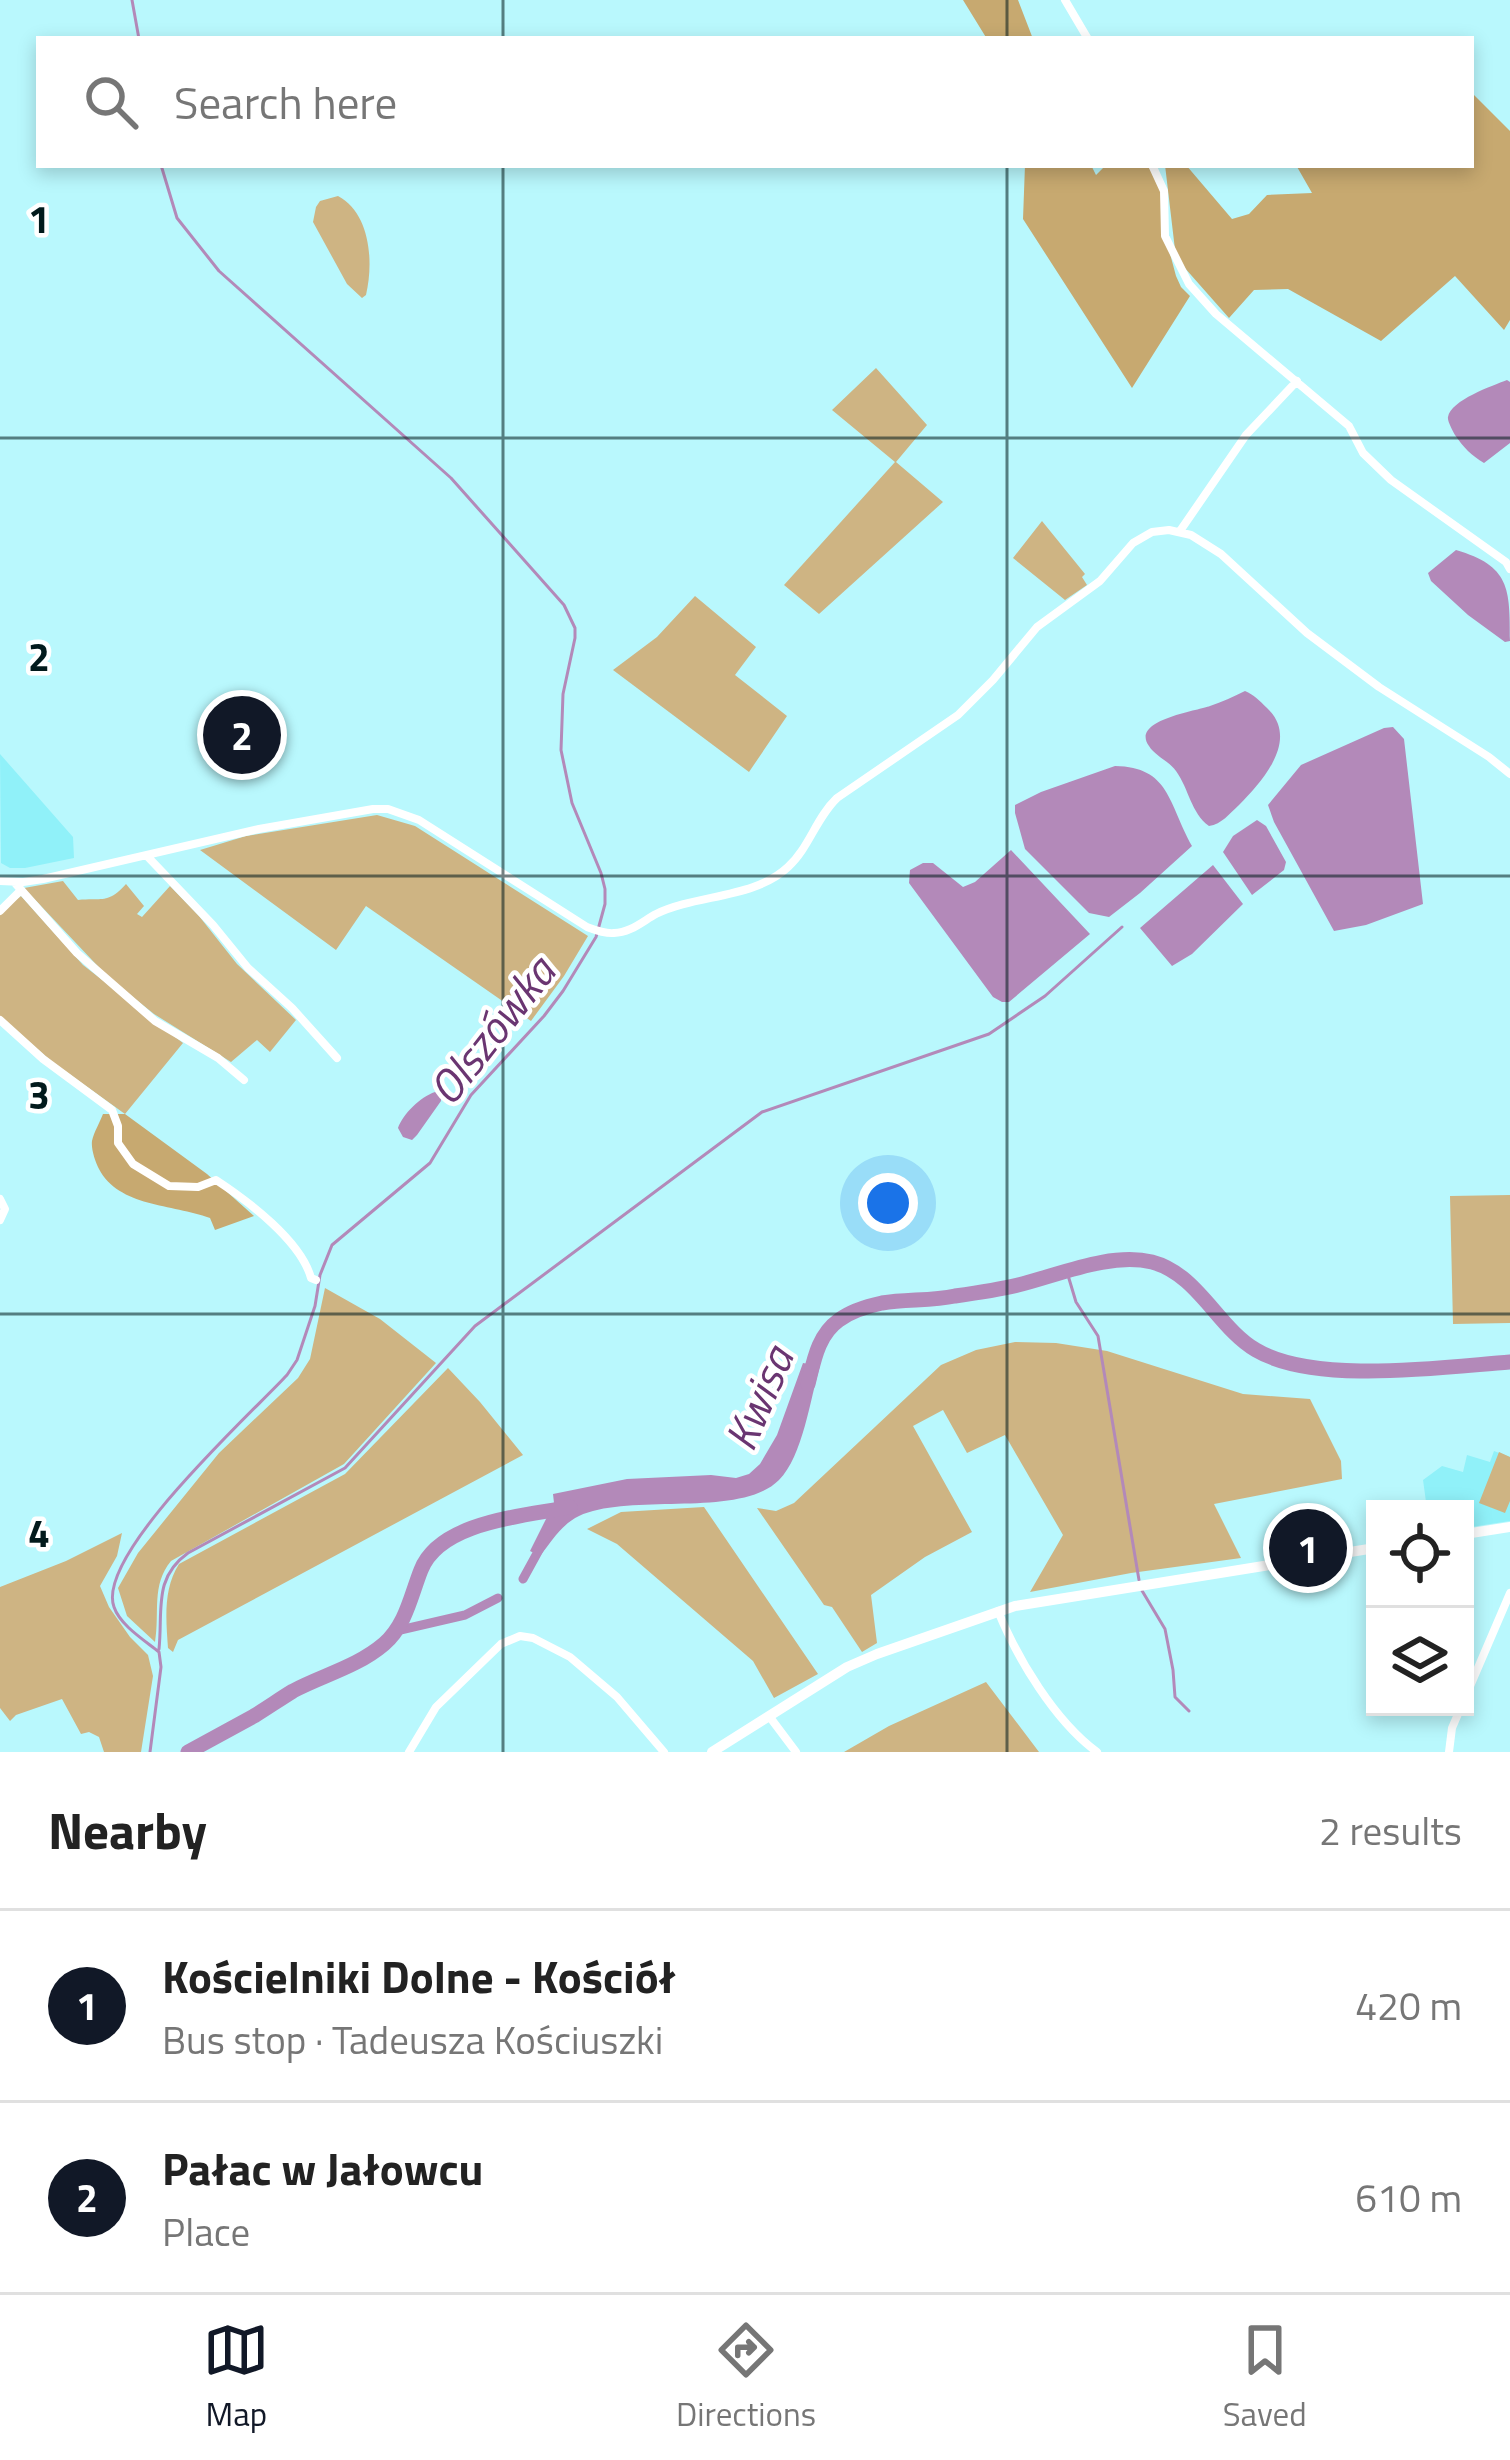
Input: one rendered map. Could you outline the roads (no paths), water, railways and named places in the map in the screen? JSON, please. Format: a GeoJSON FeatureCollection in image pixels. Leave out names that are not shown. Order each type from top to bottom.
{"type":"FeatureCollection","features":[{"type":"Feature","properties":{"kind":"main road"},"geometry":{"type":"LineString","coordinates":[[1474,1533],[1510,1527]]}},
{"type":"Feature","properties":{"kind":"main road"},"geometry":{"type":"LineString","coordinates":[[712,1752],[862,1660],[998,1611],[1028,1602],[1366,1549]]}},
{"type":"Feature","properties":{"kind":"street"},"geometry":{"type":"LineString","coordinates":[[1065,0],[1086,36]]}},
{"type":"Feature","properties":{"kind":"street"},"geometry":{"type":"LineString","coordinates":[[1153,168],[1164,191],[1165,236],[1189,284],[1216,314],[1349,426],[1363,453],[1391,480],[1510,569]]}},
{"type":"Feature","properties":{"kind":"street"},"geometry":{"type":"LineString","coordinates":[[1180,531],[1246,435],[1297,381]]}},
{"type":"Feature","properties":{"kind":"street"},"geometry":{"type":"LineString","coordinates":[[0,881],[18,886],[259,829],[388,809],[419,820],[587,927],[622,932],[659,913],[746,888],[785,870],[837,798],[958,716],[1037,627],[1100,580],[1133,543],[1152,532],[1180,531],[1221,554],[1278,609],[1379,687],[1510,775]]}},
{"type":"Feature","properties":{"kind":"street"},"geometry":{"type":"LineString","coordinates":[[146,855],[338,1058]]}},
{"type":"Feature","properties":{"kind":"street"},"geometry":{"type":"LineString","coordinates":[[0,911],[18,886]]}},
{"type":"Feature","properties":{"kind":"street"},"geometry":{"type":"LineString","coordinates":[[18,886],[77,953],[155,1022],[218,1058],[244,1080]]}},
{"type":"Feature","properties":{"kind":"street"},"geometry":{"type":"LineString","coordinates":[[0,1020],[112,1110],[118,1143],[133,1164],[169,1186],[198,1187],[216,1180],[293,1245],[316,1280]]}},
{"type":"Feature","properties":{"kind":"street"},"geometry":{"type":"LineString","coordinates":[[0,1199],[5,1209],[0,1220]]}},
{"type":"Feature","properties":{"kind":"street"},"geometry":{"type":"LineString","coordinates":[[1474,1677],[1510,1593]]}},
{"type":"Feature","properties":{"kind":"street"},"geometry":{"type":"LineString","coordinates":[[998,1611],[1058,1717],[1097,1752]]}},
{"type":"Feature","properties":{"kind":"street"},"geometry":{"type":"LineString","coordinates":[[409,1752],[436,1707],[501,1644],[520,1636],[570,1657],[617,1697],[664,1752]]}},
{"type":"Feature","properties":{"kind":"street"},"geometry":{"type":"LineString","coordinates":[[768,1715],[796,1752]]}},
{"type":"Feature","properties":{"kind":"street"},"geometry":{"type":"LineString","coordinates":[[1449,1752],[1457,1716]]}},
{"type":"Feature","properties":{"kind":"waterway","name":"Olszówka"},"geometry":{"type":"LineString","coordinates":[[132,0],[138,36]]}},
{"type":"Feature","properties":{"kind":"waterway","name":"Olszówka"},"geometry":{"type":"LineString","coordinates":[[150,1752],[161,1667],[159,1652],[127,1626],[114,1607],[115,1584],[128,1554],[180,1486],[287,1375],[297,1360],[332,1245],[430,1163],[471,1095],[563,991],[596,937],[605,904],[601,873],[572,803],[561,750],[563,694],[575,638],[564,605],[451,478],[219,271],[177,218],[162,168]]}},
{"type":"Feature","properties":{"kind":"waterway"},"geometry":{"type":"LineString","coordinates":[[159,1649],[164,1584],[177,1563],[345,1468],[475,1326],[762,1112],[989,1034],[1045,996],[1122,927]]}},
{"type":"Feature","properties":{"kind":"waterway","name":"Kwisa"},"geometry":{"type":"LineString","coordinates":[[808,1384],[826,1333],[854,1311],[882,1303],[1002,1288],[1119,1260],[1168,1268],[1243,1340],[1281,1361],[1380,1371],[1510,1362]]}},
{"type":"Feature","properties":{"kind":"waterway"},"geometry":{"type":"LineString","coordinates":[[1067,1272],[1076,1302],[1098,1336],[1139,1580]]}},
{"type":"Feature","properties":{"kind":"waterway","name":"Kwisa"},"geometry":{"type":"LineString","coordinates":[[188,1752],[384,1644],[403,1619],[421,1570],[446,1541],[486,1524],[570,1507]]}},
{"type":"Feature","properties":{"kind":"waterway"},"geometry":{"type":"LineString","coordinates":[[523,1579],[540,1548]]}},
{"type":"Feature","properties":{"kind":"waterway"},"geometry":{"type":"LineString","coordinates":[[1141,1589],[1165,1629],[1175,1697],[1189,1711]]}},
{"type":"Feature","properties":{"kind":"waterway"},"geometry":{"type":"LineString","coordinates":[[396,1631],[465,1615],[498,1598]]}},
{"type":"Feature","properties":{"kind":"place","name":"Pałac w Jałowcu"},"geometry":{"type":"Point","coordinates":[242,735]}},
{"type":"Feature","properties":{"kind":"place","name":"Kościelniki Dolne - Kościół"},"geometry":{"type":"Point","coordinates":[1308,1548]}}]}
